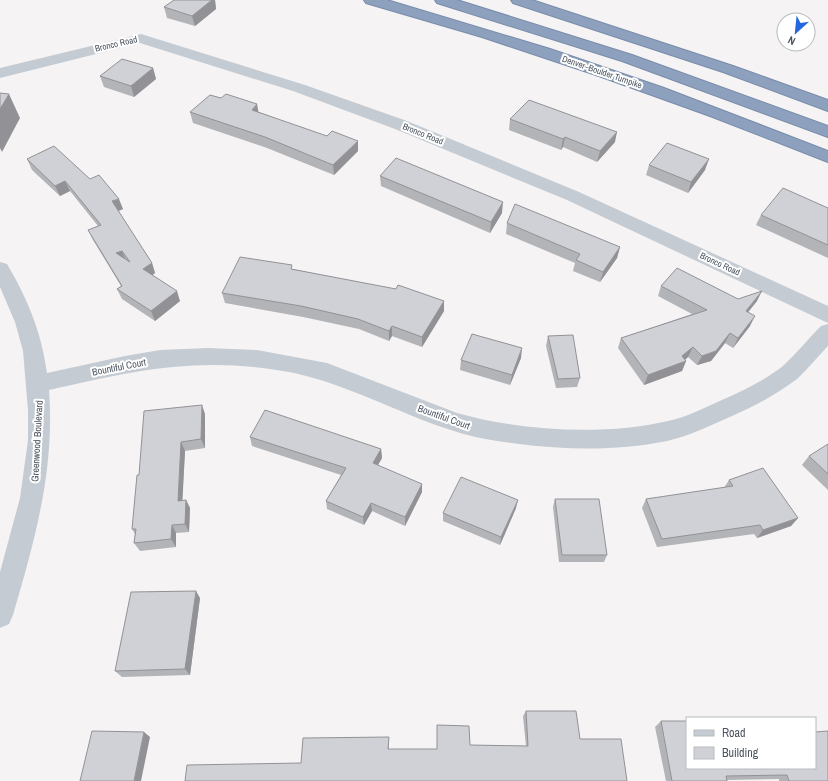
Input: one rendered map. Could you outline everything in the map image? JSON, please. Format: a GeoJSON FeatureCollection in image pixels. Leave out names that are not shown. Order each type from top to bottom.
{"type":"FeatureCollection","features":[{"type":"Feature","properties":{"kind":"highway","name":"Denver–Boulder Turnpike"},"geometry":{"type":"LineString","coordinates":[[371,0],[496,36],[602,71],[709,110],[828,157]]}},
{"type":"Feature","properties":{"kind":"highway"},"geometry":{"type":"LineString","coordinates":[[442,0],[627,58],[828,132]]}},
{"type":"Feature","properties":{"kind":"highway"},"geometry":{"type":"LineString","coordinates":[[518,0],[728,69],[828,106]]}},
{"type":"Feature","properties":{"kind":"street","name":"Bronco Road"},"geometry":{"type":"LineString","coordinates":[[0,73],[141,38],[299,88],[401,125],[573,196],[828,315]]}},
{"type":"Feature","properties":{"kind":"street","name":"Greenwood Boulevard"},"geometry":{"type":"LineString","coordinates":[[0,269],[21,309],[32,348],[41,409],[36,473],[32,500],[0,616]]}},
{"type":"Feature","properties":{"kind":"street","name":"Bountiful Court"},"geometry":{"type":"LineString","coordinates":[[38,384],[137,362],[201,357],[253,358],[308,366],[327,372],[454,422],[479,429],[556,440],[613,439],[668,431],[752,398],[790,372],[828,332]]}},
{"type":"Feature","properties":{"kind":"building"},"geometry":{"type":"Polygon","coordinates":[[[174,0],[212,0],[192,16],[164,7],[174,0]]]}},
{"type":"Feature","properties":{"kind":"building"},"geometry":{"type":"Polygon","coordinates":[[[122,59],[153,68],[131,86],[100,76],[122,59]]]}},
{"type":"Feature","properties":{"kind":"building"},"geometry":{"type":"Polygon","coordinates":[[[0,93],[9,94],[0,109],[0,93]]]}},
{"type":"Feature","properties":{"kind":"building"},"geometry":{"type":"Polygon","coordinates":[[[226,94],[257,104],[252,110],[327,136],[332,131],[358,141],[333,165],[265,137],[190,112],[210,95],[221,98],[226,94]]]}},
{"type":"Feature","properties":{"kind":"building"},"geometry":{"type":"Polygon","coordinates":[[[529,100],[617,132],[600,151],[565,137],[563,139],[510,119],[529,100]]]}},
{"type":"Feature","properties":{"kind":"building"},"geometry":{"type":"Polygon","coordinates":[[[667,143],[709,159],[691,182],[649,165],[667,143]]]}},
{"type":"Feature","properties":{"kind":"building"},"geometry":{"type":"Polygon","coordinates":[[[54,146],[90,179],[99,175],[119,199],[112,201],[152,263],[143,269],[177,291],[151,311],[117,289],[122,286],[88,230],[101,225],[65,181],[55,186],[27,159],[54,146]],[[122,251],[116,253],[130,262],[122,251]]]}},
{"type":"Feature","properties":{"kind":"building"},"geometry":{"type":"Polygon","coordinates":[[[396,158],[503,202],[491,222],[380,176],[396,158]]]}},
{"type":"Feature","properties":{"kind":"building"},"geometry":{"type":"Polygon","coordinates":[[[783,188],[828,208],[828,245],[761,215],[783,188]]]}},
{"type":"Feature","properties":{"kind":"building"},"geometry":{"type":"Polygon","coordinates":[[[515,204],[620,247],[603,272],[576,260],[580,254],[507,223],[515,204]]]}},
{"type":"Feature","properties":{"kind":"building"},"geometry":{"type":"Polygon","coordinates":[[[240,257],[292,265],[291,269],[396,289],[398,285],[444,301],[422,337],[392,326],[389,331],[358,319],[301,306],[222,293],[240,257]]]}},
{"type":"Feature","properties":{"kind":"building"},"geometry":{"type":"Polygon","coordinates":[[[677,268],[738,299],[762,291],[746,311],[755,316],[738,338],[730,333],[716,351],[702,356],[693,347],[682,356],[686,361],[648,375],[621,338],[707,310],[661,286],[677,268]]]}},
{"type":"Feature","properties":{"kind":"building"},"geometry":{"type":"Polygon","coordinates":[[[472,334],[522,348],[512,375],[461,360],[472,334]]]}},
{"type":"Feature","properties":{"kind":"building"},"geometry":{"type":"Polygon","coordinates":[[[573,335],[580,378],[558,379],[548,336],[573,335]]]}},
{"type":"Feature","properties":{"kind":"building"},"geometry":{"type":"Polygon","coordinates":[[[202,405],[201,439],[181,442],[178,501],[186,500],[185,524],[172,525],[171,539],[134,543],[136,529],[132,529],[137,475],[139,475],[144,411],[202,405]]]}},
{"type":"Feature","properties":{"kind":"building"},"geometry":{"type":"Polygon","coordinates":[[[265,410],[381,449],[373,463],[422,484],[405,517],[371,503],[363,517],[326,501],[346,468],[250,437],[265,410]]]}},
{"type":"Feature","properties":{"kind":"building"},"geometry":{"type":"Polygon","coordinates":[[[828,444],[828,474],[809,456],[828,444]]]}},
{"type":"Feature","properties":{"kind":"building"},"geometry":{"type":"Polygon","coordinates":[[[763,468],[798,518],[763,530],[760,525],[662,539],[646,499],[733,486],[729,480],[763,468]]]}},
{"type":"Feature","properties":{"kind":"building"},"geometry":{"type":"Polygon","coordinates":[[[461,477],[518,500],[501,537],[443,513],[461,477]]]}},
{"type":"Feature","properties":{"kind":"building"},"geometry":{"type":"Polygon","coordinates":[[[555,499],[599,499],[607,555],[562,555],[555,499]]]}},
{"type":"Feature","properties":{"kind":"building"},"geometry":{"type":"Polygon","coordinates":[[[196,591],[185,669],[115,671],[131,592],[196,591]]]}},
{"type":"Feature","properties":{"kind":"building"},"geometry":{"type":"Polygon","coordinates":[[[526,711],[576,711],[580,739],[621,739],[627,781],[185,781],[187,765],[301,763],[303,738],[389,737],[388,749],[437,749],[437,725],[469,726],[470,745],[528,746],[526,711]]]}},
{"type":"Feature","properties":{"kind":"building"},"geometry":{"type":"Polygon","coordinates":[[[661,721],[686,721],[686,769],[816,769],[816,732],[828,731],[828,781],[789,781],[787,775],[726,776],[727,781],[672,781],[661,721]]]}},
{"type":"Feature","properties":{"kind":"building"},"geometry":{"type":"Polygon","coordinates":[[[92,731],[144,732],[134,781],[80,781],[92,731]]]}}]}
